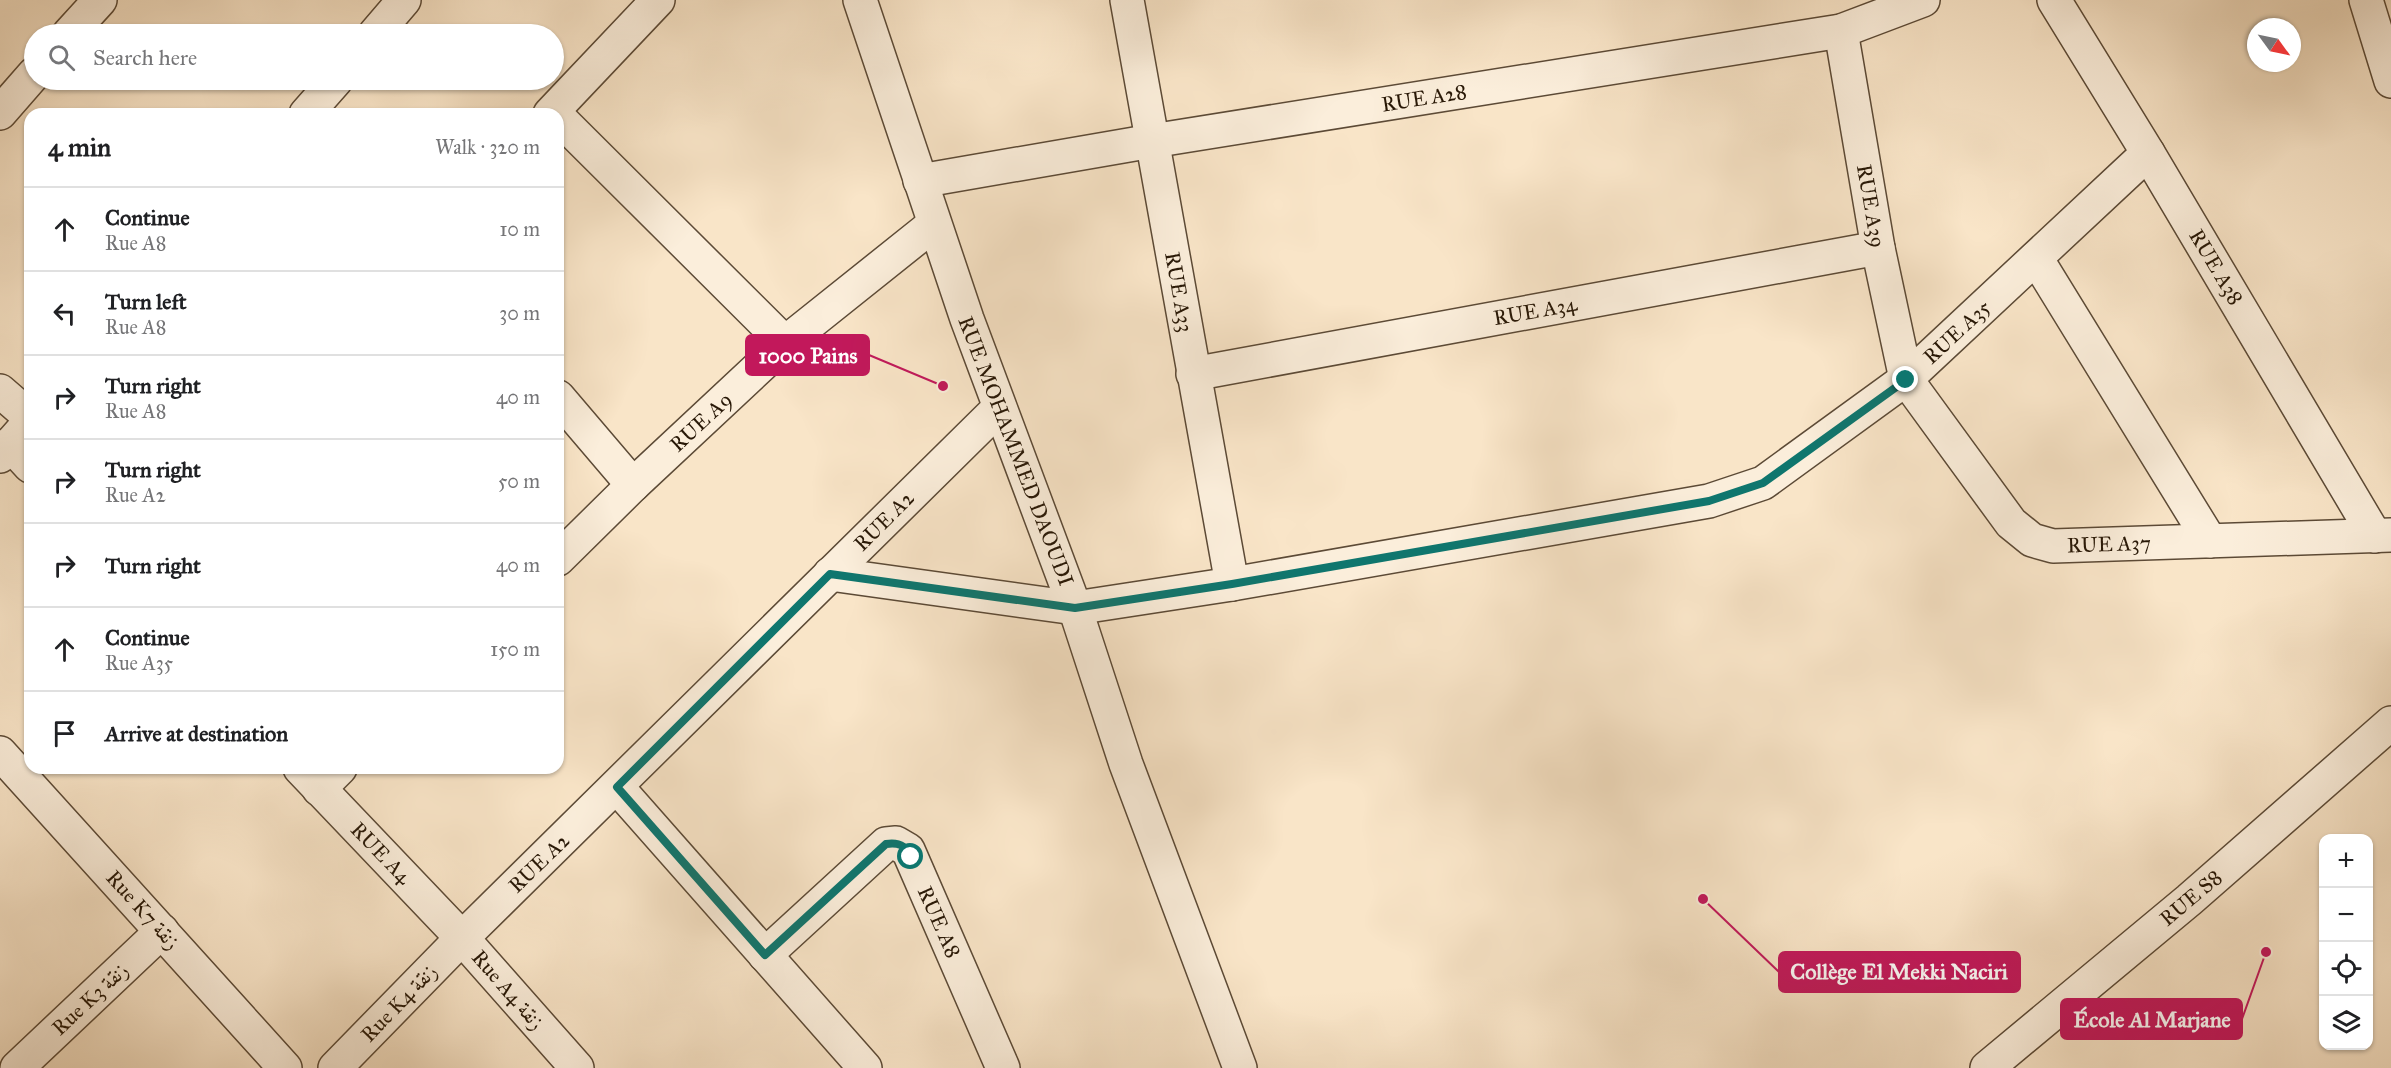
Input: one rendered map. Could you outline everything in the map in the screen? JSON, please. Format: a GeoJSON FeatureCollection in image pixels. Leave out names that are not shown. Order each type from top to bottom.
{"type":"FeatureCollection","features":[{"type":"Feature","properties":{"kind":"street"},"geometry":{"type":"LineString","coordinates":[[78,24],[100,0]]}},
{"type":"Feature","properties":{"kind":"street"},"geometry":{"type":"LineString","coordinates":[[384,24],[404,0]]}},
{"type":"Feature","properties":{"kind":"street"},"geometry":{"type":"LineString","coordinates":[[559,108],[658,0]]}},
{"type":"Feature","properties":{"kind":"street","name":"RUE MOHAMMED DAOUDI"},"geometry":{"type":"LineString","coordinates":[[860,0],[934,225],[999,408],[1075,608],[1126,764],[1240,1068]]}},
{"type":"Feature","properties":{"kind":"street","name":"RUE A33"},"geometry":{"type":"LineString","coordinates":[[1127,0],[1232,584]]}},
{"type":"Feature","properties":{"kind":"street","name":"RUE A28"},"geometry":{"type":"LineString","coordinates":[[920,181],[1152,141],[1841,32],[1923,0]]}},
{"type":"Feature","properties":{"kind":"street","name":"RUE A38"},"geometry":{"type":"LineString","coordinates":[[2054,0],[2383,536]]}},
{"type":"Feature","properties":{"kind":"street"},"geometry":{"type":"LineString","coordinates":[[2366,0],[2391,81]]}},
{"type":"Feature","properties":{"kind":"street","name":"RUE A39"},"geometry":{"type":"LineString","coordinates":[[1841,32],[1878,248],[1906,380]]}},
{"type":"Feature","properties":{"kind":"street"},"geometry":{"type":"LineString","coordinates":[[0,112],[24,85]]}},
{"type":"Feature","properties":{"kind":"street"},"geometry":{"type":"LineString","coordinates":[[311,108],[327,90]]}},
{"type":"Feature","properties":{"kind":"street"},"geometry":{"type":"LineString","coordinates":[[564,124],[785,343]]}},
{"type":"Feature","properties":{"kind":"street","name":"RUE A35"},"geometry":{"type":"LineString","coordinates":[[830,574],[1075,608],[1232,584],[1709,501],[1763,483],[1906,380],[2148,153]]}},
{"type":"Feature","properties":{"kind":"street","name":"RUE A9"},"geometry":{"type":"LineString","coordinates":[[564,553],[633,485],[785,343],[934,225]]}},
{"type":"Feature","properties":{"kind":"street","name":"RUE A34"},"geometry":{"type":"LineString","coordinates":[[1193,374],[1878,248]]}},
{"type":"Feature","properties":{"kind":"street"},"geometry":{"type":"LineString","coordinates":[[2036,258],[2210,541]]}},
{"type":"Feature","properties":{"kind":"street","name":"RUE A37"},"geometry":{"type":"LineString","coordinates":[[1906,380],[2011,524],[2032,540],[2053,546],[2383,536]]}},
{"type":"Feature","properties":{"kind":"street"},"geometry":{"type":"LineString","coordinates":[[0,391],[24,412]]}},
{"type":"Feature","properties":{"kind":"street"},"geometry":{"type":"LineString","coordinates":[[564,404],[633,485]]}},
{"type":"Feature","properties":{"kind":"street","name":"RUE A2"},"geometry":{"type":"LineString","coordinates":[[462,938],[999,408]]}},
{"type":"Feature","properties":{"kind":"street","name":"RUE S8"},"geometry":{"type":"LineString","coordinates":[[1987,1068],[2188,900],[2391,723]]}},
{"type":"Feature","properties":{"kind":"street","name":"Rue K7 زنقة"},"geometry":{"type":"LineString","coordinates":[[1,757],[285,1068]]}},
{"type":"Feature","properties":{"kind":"street","name":"RUE A4"},"geometry":{"type":"LineString","coordinates":[[320,775],[462,938]]}},
{"type":"Feature","properties":{"kind":"street"},"geometry":{"type":"LineString","coordinates":[[617,787],[866,1068]]}},
{"type":"Feature","properties":{"kind":"street","name":"RUE A8"},"geometry":{"type":"LineString","coordinates":[[765,955],[886,844],[901,844],[908,850],[1003,1068]]}},
{"type":"Feature","properties":{"kind":"street","name":"Rue K3 زنقة"},"geometry":{"type":"LineString","coordinates":[[17,1068],[162,931]]}},
{"type":"Feature","properties":{"kind":"street","name":"Rue K4 زنقة"},"geometry":{"type":"LineString","coordinates":[[335,1068],[462,938]]}},
{"type":"Feature","properties":{"kind":"street","name":"Rue A4 زنقة"},"geometry":{"type":"LineString","coordinates":[[462,938],[577,1068]]}},
{"type":"Feature","properties":{"kind":"place","name":"1000 Pains"},"geometry":{"type":"Point","coordinates":[943,386]}},
{"type":"Feature","properties":{"kind":"place","name":"Collège El Mekki Naciri"},"geometry":{"type":"Point","coordinates":[1703,899]}},
{"type":"Feature","properties":{"kind":"place","name":"École Al Marjane"},"geometry":{"type":"Point","coordinates":[2266,952]}},
{"type":"Feature","properties":{"kind":"route"},"geometry":{"type":"LineString","coordinates":[[911,857],[908,850],[901,844],[886,844],[765,955],[617,787],[830,574],[1075,608],[1232,584],[1709,501],[1763,483],[1906,380]]}}]}
